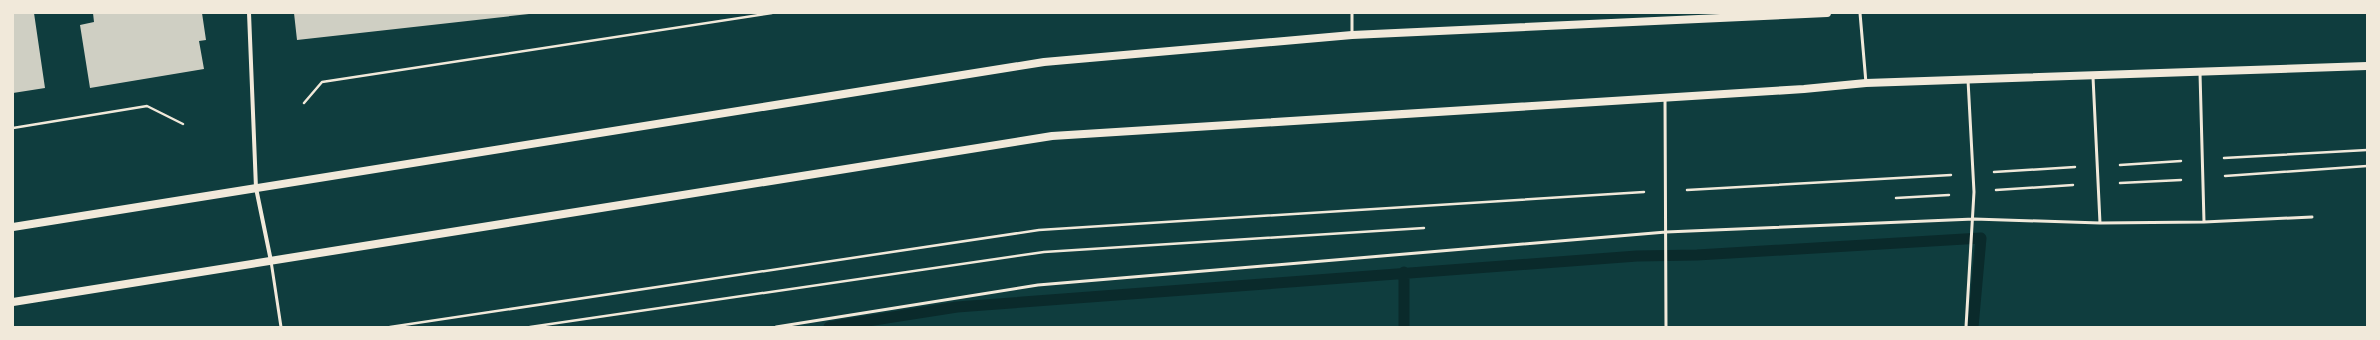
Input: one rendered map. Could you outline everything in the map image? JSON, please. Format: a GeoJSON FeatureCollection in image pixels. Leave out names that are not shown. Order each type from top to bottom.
{"type":"FeatureCollection","features":[{"type":"Feature","properties":{"kind":"main road"},"geometry":{"type":"LineString","coordinates":[[13,226],[1044,62],[1352,34],[1802,16],[1827,13]]}},
{"type":"Feature","properties":{"kind":"main road"},"geometry":{"type":"LineString","coordinates":[[13,302],[1052,136],[1665,96],[1804,89],[1866,83],[2367,66]]}},
{"type":"Feature","properties":{"kind":"street"},"geometry":{"type":"LineString","coordinates":[[249,13],[256,188],[271,261]]}},
{"type":"Feature","properties":{"kind":"lane"},"geometry":{"type":"LineString","coordinates":[[1352,13],[1352,34]]}},
{"type":"Feature","properties":{"kind":"lane"},"geometry":{"type":"LineString","coordinates":[[1860,13],[1866,83]]}},
{"type":"Feature","properties":{"kind":"lane"},"geometry":{"type":"LineString","coordinates":[[2200,72],[2204,222]]}},
{"type":"Feature","properties":{"kind":"lane"},"geometry":{"type":"LineString","coordinates":[[2093,75],[2096,166],[2099,184],[2100,223]]}},
{"type":"Feature","properties":{"kind":"lane"},"geometry":{"type":"LineString","coordinates":[[1966,327],[1974,219],[1968,80]]}},
{"type":"Feature","properties":{"kind":"lane"},"geometry":{"type":"LineString","coordinates":[[1665,96],[1666,327]]}},
{"type":"Feature","properties":{"kind":"lane"},"geometry":{"type":"LineString","coordinates":[[776,327],[1038,285],[1666,232],[1974,219],[2100,223],[2204,222],[2312,217]]}},
{"type":"Feature","properties":{"kind":"lane"},"geometry":{"type":"LineString","coordinates":[[271,261],[281,327]]}},
{"type":"Feature","properties":{"kind":"path"},"geometry":{"type":"LineString","coordinates":[[304,103],[322,82],[772,13]]}},
{"type":"Feature","properties":{"kind":"path"},"geometry":{"type":"LineString","coordinates":[[13,128],[147,106],[183,124]]}},
{"type":"Feature","properties":{"kind":"path"},"geometry":{"type":"LineString","coordinates":[[390,327],[1039,230],[1665,191],[2367,150]]}},
{"type":"Feature","properties":{"kind":"path"},"geometry":{"type":"LineString","coordinates":[[2202,178],[2367,166]]}},
{"type":"Feature","properties":{"kind":"path"},"geometry":{"type":"LineString","coordinates":[[2099,184],[2181,180]]}},
{"type":"Feature","properties":{"kind":"path"},"geometry":{"type":"LineString","coordinates":[[1974,192],[2073,185]]}},
{"type":"Feature","properties":{"kind":"building"},"geometry":{"type":"Polygon","coordinates":[[[13,13],[34,13],[45,88],[13,93],[13,13]]]}},
{"type":"Feature","properties":{"kind":"building"},"geometry":{"type":"Polygon","coordinates":[[[93,13],[202,13],[206,40],[199,41],[204,69],[90,88],[80,25],[94,22],[93,13]]]}},
{"type":"Feature","properties":{"kind":"building"},"geometry":{"type":"Polygon","coordinates":[[[294,13],[529,13],[529,14],[297,40],[294,13]]]}},
{"type":"Feature","properties":{"kind":"waterway"},"geometry":{"type":"LineString","coordinates":[[829,327],[957,307],[1637,256],[1697,255],[1981,238],[1973,327]]}},
{"type":"Feature","properties":{"kind":"waterway"},"geometry":{"type":"LineString","coordinates":[[1404,272],[1404,327]]}}]}
